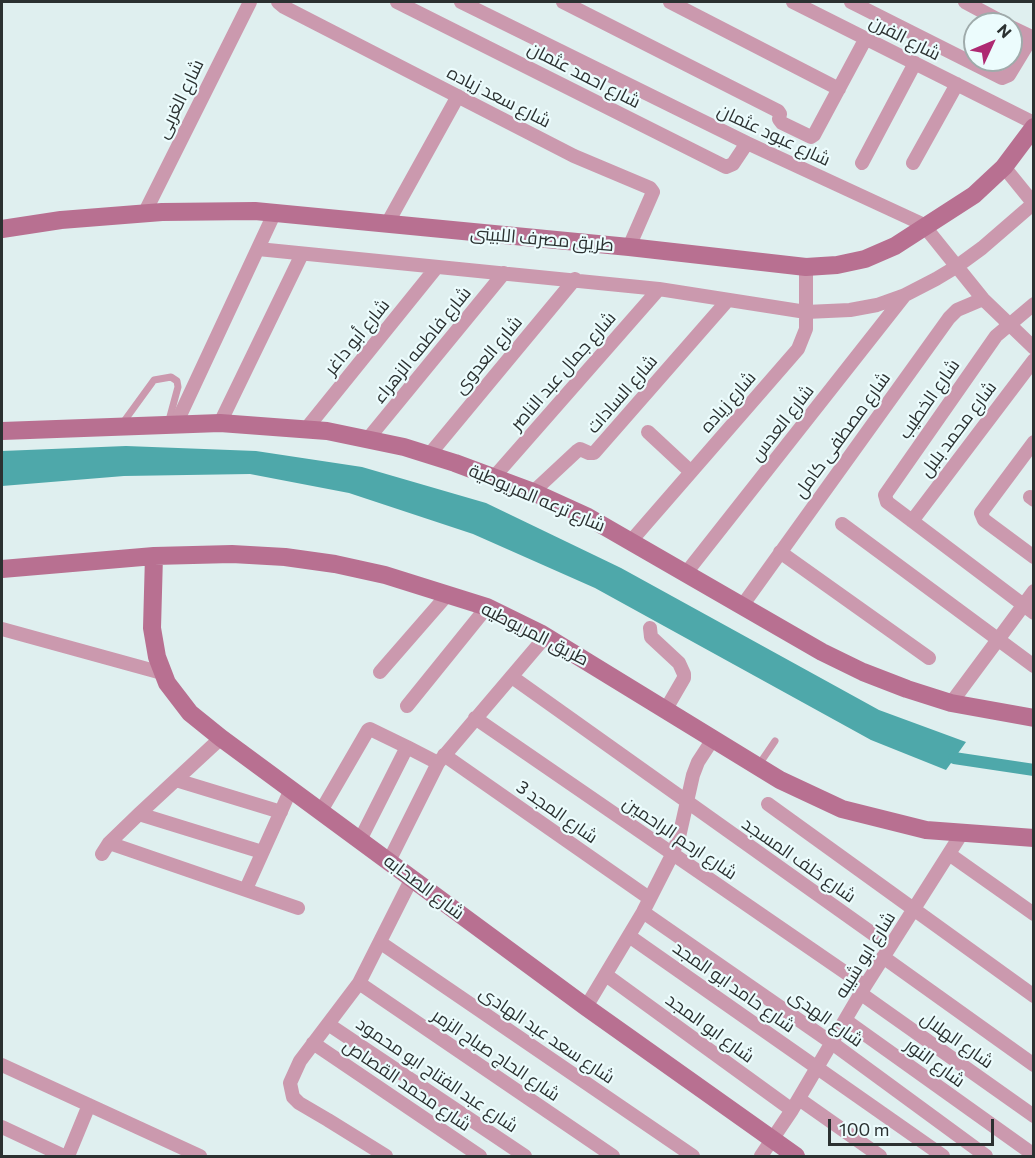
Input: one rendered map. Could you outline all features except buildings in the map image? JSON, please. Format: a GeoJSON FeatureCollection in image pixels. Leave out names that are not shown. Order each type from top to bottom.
{"type":"FeatureCollection","features":[{"type":"Feature","properties":{"kind":"street","name":"شارع الغربى"},"geometry":{"type":"LineString","coordinates":[[144,214],[250,2]]}},
{"type":"Feature","properties":{"kind":"street","name":"شارع سعد زياده"},"geometry":{"type":"LineString","coordinates":[[278,2],[574,156],[652,189],[653,192],[629,247]]}},
{"type":"Feature","properties":{"kind":"street","name":"شارع احمد عثمان"},"geometry":{"type":"LineString","coordinates":[[397,2],[726,167],[733,164],[747,143]]}},
{"type":"Feature","properties":{"kind":"street","name":"شارع عبود عثمان"},"geometry":{"type":"LineString","coordinates":[[461,2],[747,143],[914,220],[925,227],[983,299],[1034,348]]}},
{"type":"Feature","properties":{"kind":"street"},"geometry":{"type":"LineString","coordinates":[[563,2],[778,111],[782,123],[810,137],[814,135],[866,38]]}},
{"type":"Feature","properties":{"kind":"street"},"geometry":{"type":"LineString","coordinates":[[670,2],[839,88]]}},
{"type":"Feature","properties":{"kind":"street","name":"شارع الفرن"},"geometry":{"type":"LineString","coordinates":[[793,2],[1034,125]]}},
{"type":"Feature","properties":{"kind":"street"},"geometry":{"type":"LineString","coordinates":[[851,2],[1002,78],[1009,75],[1033,37]]}},
{"type":"Feature","properties":{"kind":"street"},"geometry":{"type":"LineString","coordinates":[[965,2],[984,12]]}},
{"type":"Feature","properties":{"kind":"street"},"geometry":{"type":"LineString","coordinates":[[862,163],[915,63]]}},
{"type":"Feature","properties":{"kind":"street"},"geometry":{"type":"LineString","coordinates":[[913,163],[957,84]]}},
{"type":"Feature","properties":{"kind":"street"},"geometry":{"type":"LineString","coordinates":[[387,224],[458,96]]}},
{"type":"Feature","properties":{"kind":"street","name":"طريق مصرف اللبينى"},"geometry":{"type":"LineString","coordinates":[[2,229],[61,220],[144,214],[255,211],[629,247],[806,267],[837,265],[866,259],[895,246],[974,195],[1004,167],[1034,125]]}},
{"type":"Feature","properties":{"kind":"street"},"geometry":{"type":"LineString","coordinates":[[1004,167],[1033,204]]}},
{"type":"Feature","properties":{"kind":"street","name":"طريق مصرف اللبينى"},"geometry":{"type":"LineString","coordinates":[[258,249],[436,268],[575,279],[659,289],[806,312],[850,310],[877,305],[905,295],[956,267],[1033,204]]}},
{"type":"Feature","properties":{"kind":"street"},"geometry":{"type":"LineString","coordinates":[[172,424],[274,214]]}},
{"type":"Feature","properties":{"kind":"street"},"geometry":{"type":"LineString","coordinates":[[220,423],[302,254]]}},
{"type":"Feature","properties":{"kind":"street","name":"شارع زياده"},"geometry":{"type":"LineString","coordinates":[[631,541],[798,349],[806,329],[806,267]]}},
{"type":"Feature","properties":{"kind":"street","name":"شارع أبو داغر"},"geometry":{"type":"LineString","coordinates":[[306,429],[436,268]]}},
{"type":"Feature","properties":{"kind":"street","name":"شارع فاطمه الزهراء"},"geometry":{"type":"LineString","coordinates":[[367,440],[504,273]]}},
{"type":"Feature","properties":{"kind":"street","name":"شارع العدوى"},"geometry":{"type":"LineString","coordinates":[[429,455],[575,279]]}},
{"type":"Feature","properties":{"kind":"street","name":"شارع جمال عبد الناصر"},"geometry":{"type":"LineString","coordinates":[[494,477],[659,289]]}},
{"type":"Feature","properties":{"kind":"street","name":"شارع العدس"},"geometry":{"type":"LineString","coordinates":[[686,573],[905,295]]}},
{"type":"Feature","properties":{"kind":"street","name":"شارع مصطفى كامل"},"geometry":{"type":"LineString","coordinates":[[742,606],[948,318],[957,310],[983,299]]}},
{"type":"Feature","properties":{"kind":"street","name":"شارع السادات"},"geometry":{"type":"LineString","coordinates":[[533,492],[580,449],[594,453],[728,300]]}},
{"type":"Feature","properties":{"kind":"street","name":"شارع الخطيب"},"geometry":{"type":"LineString","coordinates":[[912,521],[885,498],[888,489],[996,336],[1007,324],[1034,304]]}},
{"type":"Feature","properties":{"kind":"street","name":"شارع محمد بلبل"},"geometry":{"type":"LineString","coordinates":[[912,521],[1034,360]]}},
{"type":"Feature","properties":{"kind":"street","name":"شارع ترعه المريوطية"},"geometry":{"type":"LineString","coordinates":[[2,431],[220,423],[327,431],[429,455],[533,492],[588,517],[822,652],[863,672],[951,703],[1034,718]]}},
{"type":"Feature","properties":{"kind":"street"},"geometry":{"type":"LineString","coordinates":[[648,432],[691,472]]}},
{"type":"Feature","properties":{"kind":"street"},"geometry":{"type":"LineString","coordinates":[[1034,442],[981,513],[984,520],[1034,557]]}},
{"type":"Feature","properties":{"kind":"street"},"geometry":{"type":"LineString","coordinates":[[912,521],[1028,609]]}},
{"type":"Feature","properties":{"kind":"street"},"geometry":{"type":"LineString","coordinates":[[842,524],[1034,666]]}},
{"type":"Feature","properties":{"kind":"street"},"geometry":{"type":"LineString","coordinates":[[780,552],[929,658]]}},
{"type":"Feature","properties":{"kind":"street","name":"طريق المريوطيه"},"geometry":{"type":"LineString","coordinates":[[2,569],[154,556],[232,554],[285,557],[335,564],[385,575],[487,607],[546,636],[758,766],[814,797],[842,809],[926,830],[1034,838]]}},
{"type":"Feature","properties":{"kind":"street","name":"شارع الصحابه"},"geometry":{"type":"LineString","coordinates":[[154,556],[152,628],[154,645],[162,673],[182,704],[221,738],[586,1007],[796,1156]]}},
{"type":"Feature","properties":{"kind":"street"},"geometry":{"type":"LineString","coordinates":[[951,703],[997,639],[1028,609],[1034,591]]}},
{"type":"Feature","properties":{"kind":"street"},"geometry":{"type":"LineString","coordinates":[[380,672],[448,594]]}},
{"type":"Feature","properties":{"kind":"street"},"geometry":{"type":"LineString","coordinates":[[407,706],[487,607]]}},
{"type":"Feature","properties":{"kind":"street"},"geometry":{"type":"LineString","coordinates":[[650,628],[651,637],[679,663],[684,674],[684,678],[666,709]]}},
{"type":"Feature","properties":{"kind":"street"},"geometry":{"type":"LineString","coordinates":[[2,629],[162,673]]}},
{"type":"Feature","properties":{"kind":"street"},"geometry":{"type":"LineString","coordinates":[[389,861],[441,759],[546,636]]}},
{"type":"Feature","properties":{"kind":"street","name":"شارع خلف المسجد"},"geometry":{"type":"LineString","coordinates":[[512,677],[686,802],[1034,1065]]}},
{"type":"Feature","properties":{"kind":"street","name":"شارع ارحم الراحمين"},"geometry":{"type":"LineString","coordinates":[[474,718],[863,990]]}},
{"type":"Feature","properties":{"kind":"street","name":"شارع المجد 3"},"geometry":{"type":"LineString","coordinates":[[321,811],[370,729],[407,747],[441,759],[650,898]]}},
{"type":"Feature","properties":{"kind":"street"},"geometry":{"type":"LineString","coordinates":[[221,738],[105,848],[246,889],[298,908]]}},
{"type":"Feature","properties":{"kind":"street"},"geometry":{"type":"LineString","coordinates":[[586,1007],[643,912],[672,855],[679,837],[686,802],[698,762],[713,739]]}},
{"type":"Feature","properties":{"kind":"street"},"geometry":{"type":"LineString","coordinates":[[360,840],[407,747]]}},
{"type":"Feature","properties":{"kind":"street"},"geometry":{"type":"LineString","coordinates":[[176,780],[281,812]]}},
{"type":"Feature","properties":{"kind":"street"},"geometry":{"type":"LineString","coordinates":[[246,889],[291,789]]}},
{"type":"Feature","properties":{"kind":"street"},"geometry":{"type":"LineString","coordinates":[[768,804],[1034,996]]}},
{"type":"Feature","properties":{"kind":"street"},"geometry":{"type":"LineString","coordinates":[[139,814],[262,852]]}},
{"type":"Feature","properties":{"kind":"street","name":"شارع ابو شيبه"},"geometry":{"type":"LineString","coordinates":[[761,1156],[796,1104],[886,952],[915,910],[962,833]]}},
{"type":"Feature","properties":{"kind":"street"},"geometry":{"type":"LineString","coordinates":[[949,854],[1034,914]]}},
{"type":"Feature","properties":{"kind":"street"},"geometry":{"type":"LineString","coordinates":[[386,1156],[299,1103],[293,1097],[290,1083],[295,1070],[313,1043],[359,983],[412,878]]}},
{"type":"Feature","properties":{"kind":"street","name":"شارع الهدى"},"geometry":{"type":"LineString","coordinates":[[643,912],[832,1043],[986,1156]]}},
{"type":"Feature","properties":{"kind":"street","name":"شارع حامد ابو المجد"},"geometry":{"type":"LineString","coordinates":[[629,936],[943,1156]]}},
{"type":"Feature","properties":{"kind":"street","name":"شارع سعد عبد الهادى"},"geometry":{"type":"LineString","coordinates":[[381,943],[693,1156]]}},
{"type":"Feature","properties":{"kind":"street","name":"شارع ابو المجد"},"geometry":{"type":"LineString","coordinates":[[606,975],[796,1104],[880,1156]]}},
{"type":"Feature","properties":{"kind":"street","name":"شارع الحاج صباح الزمر"},"geometry":{"type":"LineString","coordinates":[[359,983],[613,1156]]}},
{"type":"Feature","properties":{"kind":"street","name":"شارع الهلال"},"geometry":{"type":"LineString","coordinates":[[863,990],[1034,1116]]}},
{"type":"Feature","properties":{"kind":"street","name":"شارع النور"},"geometry":{"type":"LineString","coordinates":[[845,1020],[1034,1155]]}},
{"type":"Feature","properties":{"kind":"street","name":"شارع عبد الفتاح ابو محمود"},"geometry":{"type":"LineString","coordinates":[[328,1024],[525,1156]]}},
{"type":"Feature","properties":{"kind":"street","name":"شارع محمد القصاص"},"geometry":{"type":"LineString","coordinates":[[313,1043],[480,1156]]}},
{"type":"Feature","properties":{"kind":"street"},"geometry":{"type":"LineString","coordinates":[[2,1065],[194,1155]]}},
{"type":"Feature","properties":{"kind":"street"},"geometry":{"type":"LineString","coordinates":[[2,1127],[66,1156],[89,1105]]}},
{"type":"Feature","properties":{"kind":"lane"},"geometry":{"type":"LineString","coordinates":[[120,427],[154,380],[164,377],[171,377],[177,381],[172,424]]}},
{"type":"Feature","properties":{"kind":"lane"},"geometry":{"type":"LineString","coordinates":[[758,766],[775,741]]}},
{"type":"Feature","properties":{"kind":"water"},"geometry":{"type":"Polygon","coordinates":[[[126,446],[256,451],[362,467],[486,503],[621,568],[879,710],[966,742],[946,770],[871,740],[595,588],[473,534],[349,493],[250,474],[124,476],[2,486],[2,451],[126,446]]]}},
{"type":"Feature","properties":{"kind":"waterway"},"geometry":{"type":"LineString","coordinates":[[954,758],[1034,770]]}}]}
